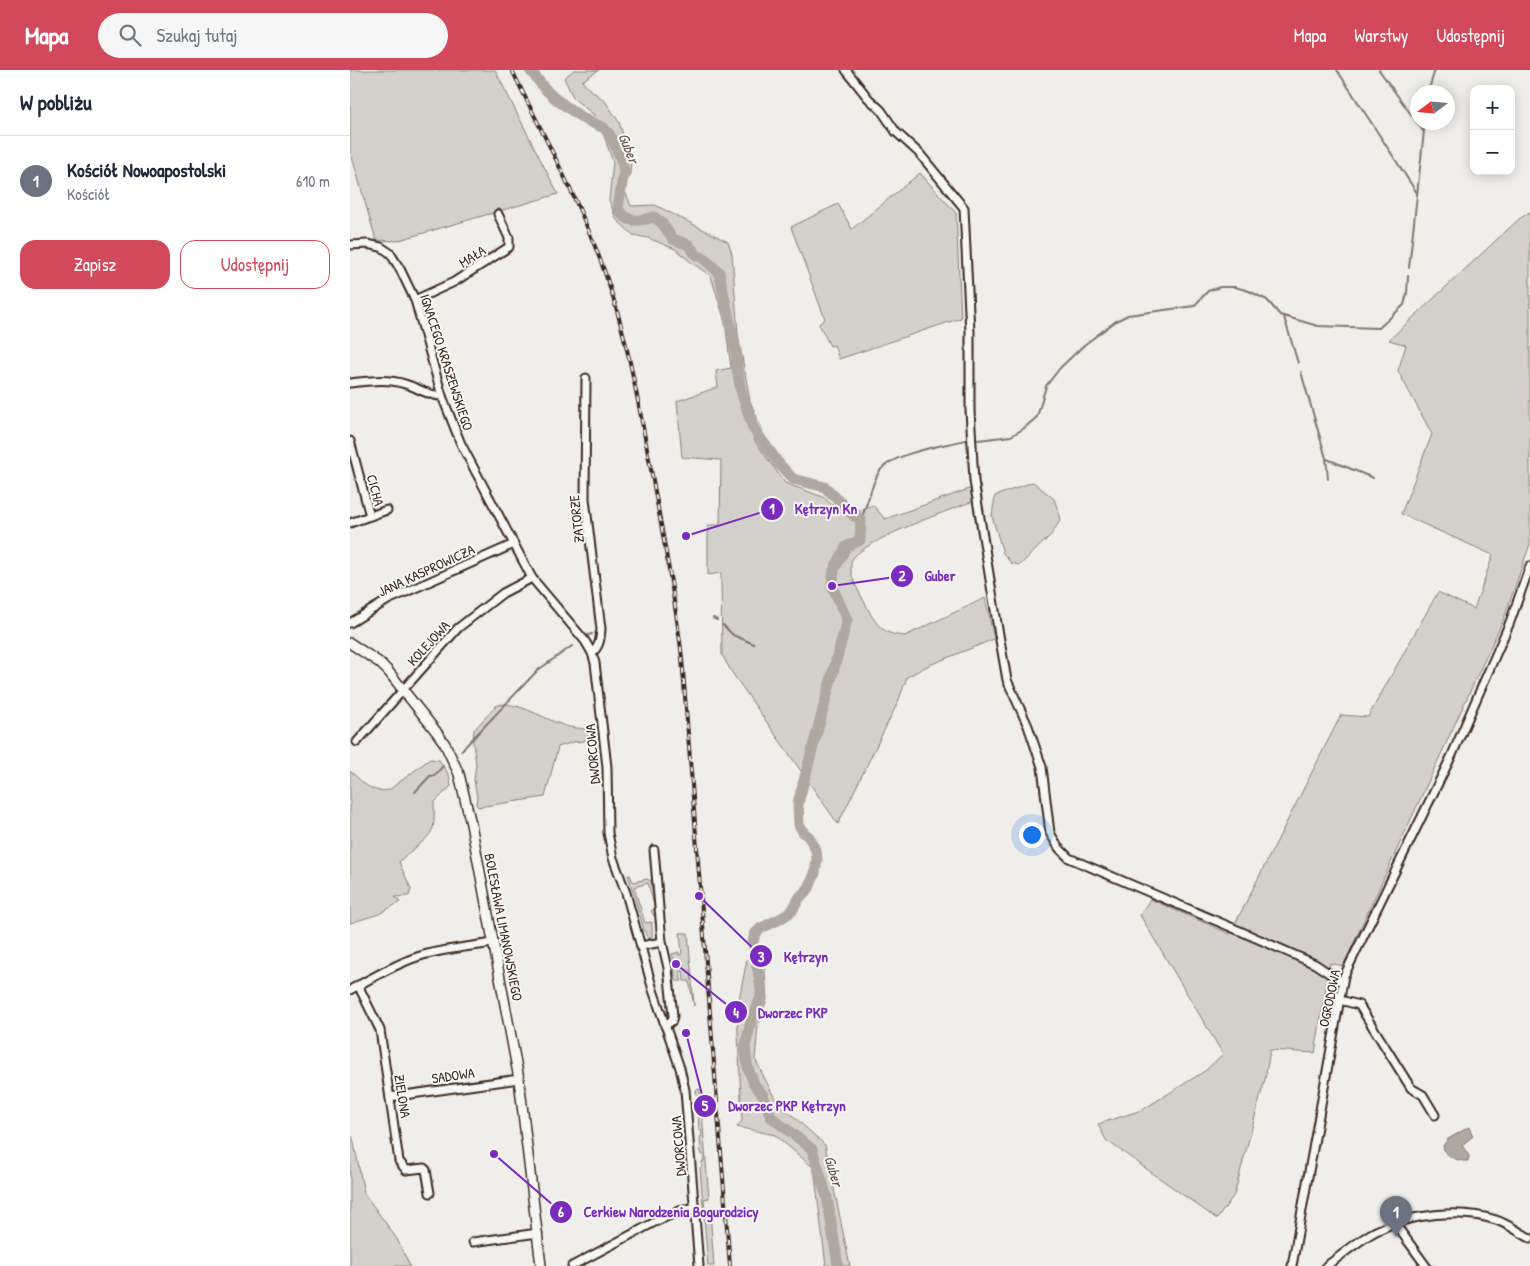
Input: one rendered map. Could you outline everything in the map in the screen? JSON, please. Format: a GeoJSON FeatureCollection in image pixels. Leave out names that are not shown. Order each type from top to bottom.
{"type":"FeatureCollection","features":[{"type":"Feature","properties":{"kind":"street"},"geometry":{"type":"LineString","coordinates":[[846,70],[868,98],[881,110],[896,132],[919,153],[964,208],[974,481],[1007,680],[1028,726],[1042,767],[1050,832],[1059,848],[1069,858],[1240,930],[1315,964],[1342,982]]}},
{"type":"Feature","properties":{"kind":"street","name":"MAŁA"},"geometry":{"type":"LineString","coordinates":[[415,300],[454,282],[509,247],[510,238],[498,214]]}},
{"type":"Feature","properties":{"kind":"street","name":"IGNACEGO KRASZEWSKIEGO"},"geometry":{"type":"LineString","coordinates":[[350,245],[371,244],[381,246],[393,258],[415,300],[442,396],[461,444],[532,578]]}},
{"type":"Feature","properties":{"kind":"street","name":"ZATORZE"},"geometry":{"type":"LineString","coordinates":[[586,378],[585,499],[601,629],[600,643],[592,653]]}},
{"type":"Feature","properties":{"kind":"street"},"geometry":{"type":"LineString","coordinates":[[350,383],[394,381],[407,384],[432,396],[442,396]]}},
{"type":"Feature","properties":{"kind":"street","name":"CICHA"},"geometry":{"type":"LineString","coordinates":[[350,441],[370,516]]}},
{"type":"Feature","properties":{"kind":"street","name":"CICHA"},"geometry":{"type":"LineString","coordinates":[[350,523],[387,510]]}},
{"type":"Feature","properties":{"kind":"street","name":"JANA KASPROWICZA"},"geometry":{"type":"LineString","coordinates":[[350,623],[396,597],[514,544]]}},
{"type":"Feature","properties":{"kind":"street","name":"OGRODOWA"},"geometry":{"type":"LineString","coordinates":[[1292,1266],[1342,982],[1359,942],[1452,755],[1510,622],[1530,566]]}},
{"type":"Feature","properties":{"kind":"street","name":"DWORCOWA"},"geometry":{"type":"LineString","coordinates":[[532,578],[585,641],[595,663],[607,767],[608,833],[613,858],[626,893],[686,1090],[700,1266]]}},
{"type":"Feature","properties":{"kind":"street","name":"KOLEJOWA"},"geometry":{"type":"LineString","coordinates":[[357,742],[458,628],[503,593],[532,578]]}},
{"type":"Feature","properties":{"kind":"street","name":"BOLESŁAWA LIMANOWSKIEGO"},"geometry":{"type":"LineString","coordinates":[[350,643],[380,663],[404,689],[445,744],[459,774],[471,824],[519,1079],[541,1262],[546,1266]]}},
{"type":"Feature","properties":{"kind":"street"},"geometry":{"type":"LineString","coordinates":[[654,850],[662,942],[668,968],[672,1016],[670,1023],[665,1026]]}},
{"type":"Feature","properties":{"kind":"street"},"geometry":{"type":"LineString","coordinates":[[350,990],[393,967],[417,957],[493,942]]}},
{"type":"Feature","properties":{"kind":"street"},"geometry":{"type":"LineString","coordinates":[[641,946],[662,942]]}},
{"type":"Feature","properties":{"kind":"street","name":"ZIELONA"},"geometry":{"type":"LineString","coordinates":[[358,986],[380,1030],[399,1161],[406,1170],[424,1168],[426,1170],[430,1193]]}},
{"type":"Feature","properties":{"kind":"street"},"geometry":{"type":"LineString","coordinates":[[1340,1000],[1359,1005],[1410,1088],[1423,1095],[1435,1115]]}},
{"type":"Feature","properties":{"kind":"street","name":"SADOWA"},"geometry":{"type":"LineString","coordinates":[[390,1097],[519,1079]]}},
{"type":"Feature","properties":{"kind":"street"},"geometry":{"type":"LineString","coordinates":[[572,1266],[655,1222],[684,1209],[695,1208]]}},
{"type":"Feature","properties":{"kind":"street"},"geometry":{"type":"LineString","coordinates":[[1326,1266],[1375,1231],[1397,1223],[1425,1217],[1464,1213],[1497,1221],[1530,1238]]}},
{"type":"Feature","properties":{"kind":"street"},"geometry":{"type":"LineString","coordinates":[[1397,1223],[1399,1229],[1426,1266]]}},
{"type":"Feature","properties":{"kind":"street"},"geometry":{"type":"LineString","coordinates":[[473,1242],[538,1233]]}},
{"type":"Feature","properties":{"kind":"shaded area"},"geometry":{"type":"Polygon","coordinates":[[[350,70],[495,70],[558,194],[396,241],[376,240],[350,150],[350,70]]]}},
{"type":"Feature","properties":{"kind":"shaded area"},"geometry":{"type":"Polygon","coordinates":[[[574,70],[599,70],[582,81],[605,101],[619,122],[631,161],[630,173],[624,189],[631,206],[655,205],[728,242],[732,254],[738,334],[750,401],[763,432],[754,440],[785,483],[823,497],[845,516],[873,505],[885,519],[980,485],[982,498],[887,536],[856,555],[851,563],[853,580],[858,590],[876,623],[885,631],[905,636],[985,598],[994,639],[927,666],[907,677],[898,702],[838,824],[731,671],[722,655],[721,573],[708,575],[708,525],[720,525],[721,460],[682,457],[677,401],[718,387],[716,371],[731,368],[725,322],[711,276],[675,249],[648,238],[633,235],[616,219],[609,200],[613,162],[600,124],[593,114],[574,99],[564,78],[574,70]]]}},
{"type":"Feature","properties":{"kind":"shaded area"},"geometry":{"type":"Polygon","coordinates":[[[920,173],[956,213],[961,318],[839,359],[834,345],[830,346],[819,324],[825,319],[791,227],[838,204],[852,229],[920,173]]]}},
{"type":"Feature","properties":{"kind":"shaded area"},"geometry":{"type":"Polygon","coordinates":[[[1530,212],[1530,544],[1504,618],[1343,966],[1330,963],[1315,1053],[1270,1050],[1265,1079],[1234,1195],[1217,1219],[1106,1140],[1098,1124],[1142,1110],[1205,1071],[1223,1054],[1140,915],[1150,899],[1230,934],[1341,715],[1368,717],[1438,592],[1474,609],[1493,555],[1401,514],[1432,434],[1398,371],[1406,345],[1389,340],[1519,219],[1530,212]]]}},
{"type":"Feature","properties":{"kind":"shaded area"},"geometry":{"type":"Polygon","coordinates":[[[1033,482],[1054,499],[1061,519],[1051,535],[1020,565],[1011,563],[1003,553],[992,516],[995,496],[1033,482]]]}},
{"type":"Feature","properties":{"kind":"shaded area"},"geometry":{"type":"Polygon","coordinates":[[[503,704],[520,707],[569,727],[585,729],[589,734],[584,741],[558,747],[545,797],[478,807],[476,804],[477,797],[474,780],[476,764],[473,743],[474,730],[496,706],[503,704]]]}},
{"type":"Feature","properties":{"kind":"shaded area"},"geometry":{"type":"Polygon","coordinates":[[[430,759],[439,760],[449,775],[451,786],[434,803],[434,822],[431,833],[399,862],[411,889],[409,896],[395,897],[400,902],[379,914],[350,923],[350,771],[372,789],[383,791],[389,790],[430,759]]]}},
{"type":"Feature","properties":{"kind":"shaded area"},"geometry":{"type":"Polygon","coordinates":[[[628,875],[630,875],[633,882],[647,879],[651,881],[655,909],[648,883],[634,887],[645,923],[652,922],[652,938],[648,939],[628,875]]]}},
{"type":"Feature","properties":{"kind":"shaded area"},"geometry":{"type":"Polygon","coordinates":[[[680,933],[688,933],[694,1006],[689,981],[684,981],[683,971],[680,971],[682,981],[676,981],[674,968],[678,966],[672,954],[679,952],[679,955],[682,954],[680,933]]]}},
{"type":"Feature","properties":{"kind":"shaded area"},"geometry":{"type":"Polygon","coordinates":[[[764,956],[767,999],[758,1026],[755,1059],[778,1105],[825,1145],[850,1266],[826,1266],[814,1168],[775,1135],[737,1127],[742,1121],[737,1010],[747,959],[764,956]]]}},
{"type":"Feature","properties":{"kind":"shaded area"},"geometry":{"type":"Polygon","coordinates":[[[700,1089],[709,1198],[704,1199],[705,1212],[710,1212],[714,1266],[708,1266],[700,1168],[702,1161],[704,1161],[703,1154],[701,1154],[700,1137],[702,1136],[701,1130],[699,1130],[698,1111],[700,1111],[696,1090],[700,1089]]]}},
{"type":"Feature","properties":{"kind":"shaded area"},"geometry":{"type":"Polygon","coordinates":[[[1469,1127],[1473,1136],[1462,1145],[1469,1156],[1468,1161],[1452,1158],[1446,1153],[1443,1146],[1448,1139],[1469,1127]]]}},
{"type":"Feature","properties":{"kind":"shaded area"},"geometry":{"type":"Polygon","coordinates":[[[350,1134],[353,1138],[364,1193],[397,1239],[410,1266],[350,1266],[350,1134]]]}},
{"type":"Feature","properties":{"kind":"waterway","name":"Guber"},"geometry":{"type":"LineString","coordinates":[[530,70],[557,100],[584,119],[604,128],[610,135],[624,170],[618,208],[621,213],[633,220],[654,217],[662,223],[673,239],[689,245],[696,255],[703,258],[719,272],[736,352],[741,391],[753,428],[779,464],[793,479],[825,487],[854,516],[861,519],[860,540],[846,547],[834,570],[832,586],[847,620],[798,803],[799,825],[809,837],[816,850],[815,873],[809,888],[800,897],[792,911],[761,928],[755,934],[753,942],[761,997],[752,1018],[745,1047],[748,1068],[754,1084],[763,1095],[771,1117],[812,1149],[827,1197],[838,1266]]}},
{"type":"Feature","properties":{"kind":"waterway"},"geometry":{"type":"LineString","coordinates":[[1337,70],[1417,193]]}},
{"type":"Feature","properties":{"kind":"waterway"},"geometry":{"type":"LineString","coordinates":[[1379,70],[1423,131]]}},
{"type":"Feature","properties":{"kind":"waterway"},"geometry":{"type":"LineString","coordinates":[[1430,85],[1435,70]]}},
{"type":"Feature","properties":{"kind":"waterway"},"geometry":{"type":"LineString","coordinates":[[1409,268],[1424,130]]}},
{"type":"Feature","properties":{"kind":"waterway"},"geometry":{"type":"LineString","coordinates":[[978,440],[1011,436],[1023,429],[1037,417],[1046,386],[1060,368],[1084,345],[1116,321],[1128,315],[1194,306],[1208,291],[1220,287],[1235,287],[1249,291],[1267,300],[1280,315],[1318,326],[1379,328],[1404,305],[1408,276]]}},
{"type":"Feature","properties":{"kind":"waterway"},"geometry":{"type":"LineString","coordinates":[[1284,317],[1298,363]]}},
{"type":"Feature","properties":{"kind":"waterway"},"geometry":{"type":"LineString","coordinates":[[1301,372],[1326,458],[1328,479]]}},
{"type":"Feature","properties":{"kind":"waterway"},"geometry":{"type":"LineString","coordinates":[[861,519],[876,477],[885,465],[906,455],[966,440]]}},
{"type":"Feature","properties":{"kind":"waterway"},"geometry":{"type":"LineString","coordinates":[[1327,459],[1373,478]]}},
{"type":"Feature","properties":{"kind":"waterway"},"geometry":{"type":"LineString","coordinates":[[713,618],[717,620]]}},
{"type":"Feature","properties":{"kind":"waterway"},"geometry":{"type":"LineString","coordinates":[[723,625],[733,635],[754,644]]}},
{"type":"Feature","properties":{"kind":"waterway"},"geometry":{"type":"LineString","coordinates":[[588,635],[592,634]]}},
{"type":"Feature","properties":{"kind":"waterway"},"geometry":{"type":"LineString","coordinates":[[461,751],[538,670],[572,646]]}},
{"type":"Feature","properties":{"kind":"waterway"},"geometry":{"type":"LineString","coordinates":[[415,792],[430,776],[435,775],[443,766]]}},
{"type":"Feature","properties":{"kind":"railway"},"geometry":{"type":"LineString","coordinates":[[512,70],[561,170],[605,273],[620,322],[632,373],[660,521],[682,658],[730,1266]]}},
{"type":"Feature","properties":{"kind":"place","name":"Kętrzyn Kn"},"geometry":{"type":"Point","coordinates":[686,536]}},
{"type":"Feature","properties":{"kind":"place","name":"Guber"},"geometry":{"type":"Point","coordinates":[832,586]}},
{"type":"Feature","properties":{"kind":"place","name":"Kętrzyn"},"geometry":{"type":"Point","coordinates":[699,896]}},
{"type":"Feature","properties":{"kind":"place","name":"Dworzec PKP"},"geometry":{"type":"Point","coordinates":[676,964]}},
{"type":"Feature","properties":{"kind":"place","name":"Dworzec PKP Kętrzyn"},"geometry":{"type":"Point","coordinates":[686,1033]}},
{"type":"Feature","properties":{"kind":"place","name":"Cerkiew Narodzenia Bogurodzicy"},"geometry":{"type":"Point","coordinates":[494,1154]}},
{"type":"Feature","properties":{"kind":"place","name":"Kościół Nowoapostolski"},"geometry":{"type":"Point","coordinates":[1396,1237]}}]}
